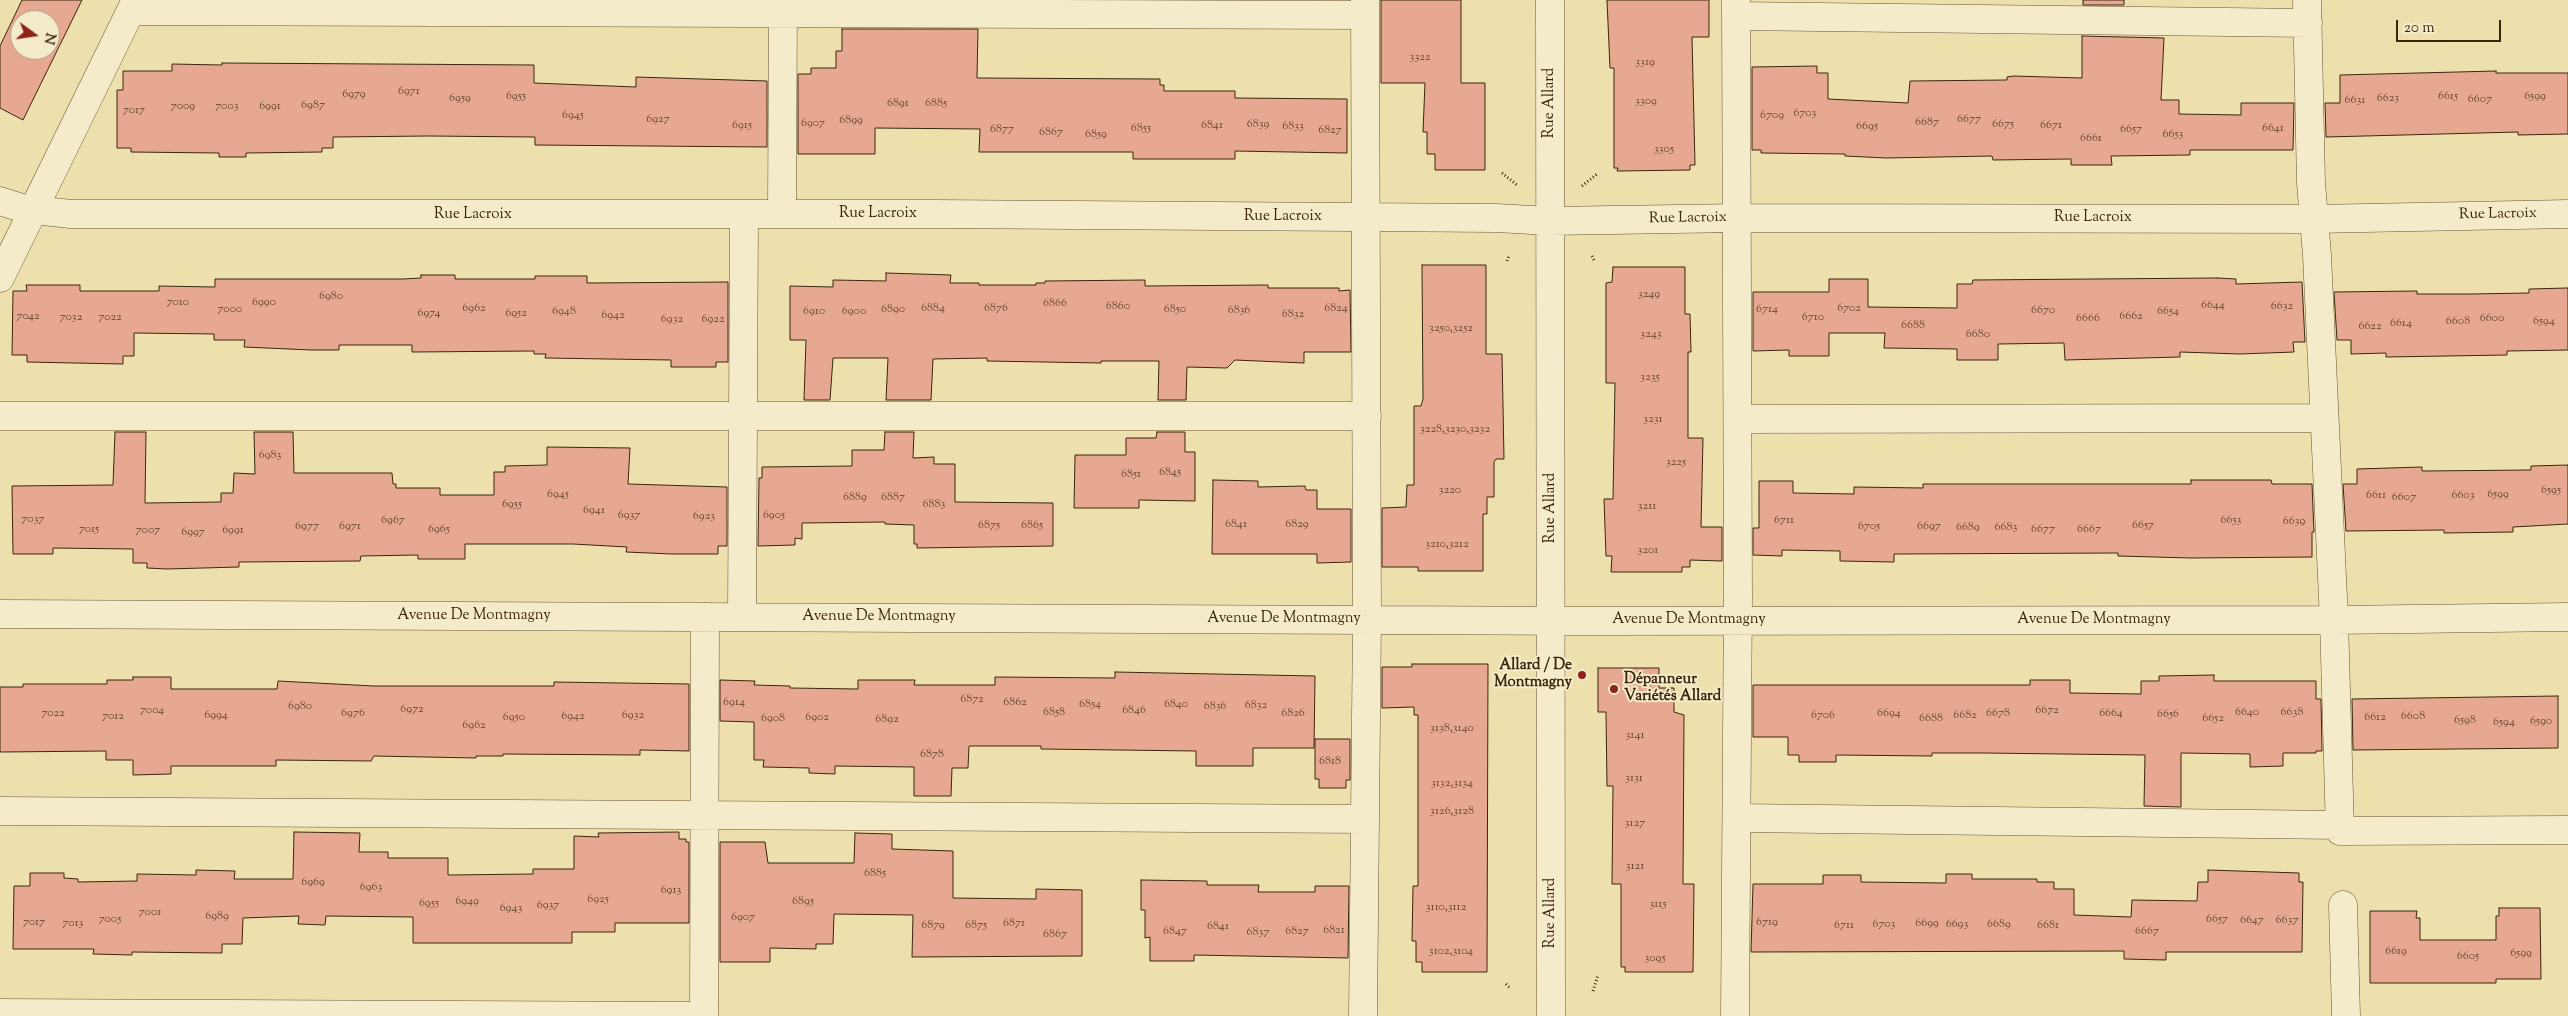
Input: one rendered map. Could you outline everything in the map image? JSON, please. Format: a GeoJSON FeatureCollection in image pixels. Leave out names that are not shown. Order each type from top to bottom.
{"type":"FeatureCollection","features":[{"type":"Feature","properties":{"kind":"street","name":"Rue Allard"},"geometry":{"type":"LineString","coordinates":[[1550,0],[1552,1016]]}},
{"type":"Feature","properties":{"kind":"street"},"geometry":{"type":"LineString","coordinates":[[0,278],[133,5],[1365,7],[1367,619],[1364,1016]]}},
{"type":"Feature","properties":{"kind":"street"},"geometry":{"type":"LineString","coordinates":[[782,214],[783,6]]}},
{"type":"Feature","properties":{"kind":"street"},"geometry":{"type":"LineString","coordinates":[[1735,1016],[1738,620],[1736,8],[2308,12],[2311,183],[2334,620],[2340,831],[2568,830]]}},
{"type":"Feature","properties":{"kind":"street","name":"Rue Lacroix"},"geometry":{"type":"LineString","coordinates":[[0,201],[34,210],[71,214],[782,214],[1496,218],[1550,221],[1738,218],[2314,219],[2568,214]]}},
{"type":"Feature","properties":{"kind":"street"},"geometry":{"type":"LineString","coordinates":[[742,616],[744,214]]}},
{"type":"Feature","properties":{"kind":"street"},"geometry":{"type":"LineString","coordinates":[[0,416],[1367,416]]}},
{"type":"Feature","properties":{"kind":"street"},"geometry":{"type":"LineString","coordinates":[[1738,419],[2324,418]]}},
{"type":"Feature","properties":{"kind":"street","name":"Avenue De Montmagny"},"geometry":{"type":"LineString","coordinates":[[0,614],[1552,620],[2334,620],[2568,617]]}},
{"type":"Feature","properties":{"kind":"street"},"geometry":{"type":"LineString","coordinates":[[704,1016],[705,617]]}},
{"type":"Feature","properties":{"kind":"street"},"geometry":{"type":"LineString","coordinates":[[0,812],[704,814],[1365,819]]}},
{"type":"Feature","properties":{"kind":"street"},"geometry":{"type":"LineString","coordinates":[[1737,818],[2340,825]]}},
{"type":"Feature","properties":{"kind":"street"},"geometry":{"type":"LineString","coordinates":[[2343,906],[2346,1016]]}},
{"type":"Feature","properties":{"kind":"street"},"geometry":{"type":"LineString","coordinates":[[0,1013],[29,1015],[688,1016]]}},
{"type":"Feature","properties":{"kind":"path"},"geometry":{"type":"LineString","coordinates":[[1502,173],[1521,189]]}},
{"type":"Feature","properties":{"kind":"path"},"geometry":{"type":"LineString","coordinates":[[1577,189],[1597,174]]}},
{"type":"Feature","properties":{"kind":"path"},"geometry":{"type":"LineString","coordinates":[[1506,261],[1510,256]]}},
{"type":"Feature","properties":{"kind":"path"},"geometry":{"type":"LineString","coordinates":[[1592,256],[1595,262]]}},
{"type":"Feature","properties":{"kind":"path"},"geometry":{"type":"LineString","coordinates":[[1594,991],[1598,975]]}},
{"type":"Feature","properties":{"kind":"path"},"geometry":{"type":"LineString","coordinates":[[1506,984],[1512,989]]}},
{"type":"Feature","properties":{"kind":"building"},"geometry":{"type":"Polygon","coordinates":[[[22,0],[82,0],[60,45],[60,10],[17,10],[22,0]]]}},
{"type":"Feature","properties":{"kind":"building"},"geometry":{"type":"Polygon","coordinates":[[[1381,0],[1461,0],[1461,83],[1485,83],[1485,170],[1435,170],[1435,154],[1427,154],[1427,132],[1423,132],[1425,83],[1381,83],[1381,0]]]}},
{"type":"Feature","properties":{"kind":"building"},"geometry":{"type":"Polygon","coordinates":[[[1607,0],[1709,0],[1709,37],[1692,37],[1695,165],[1690,165],[1690,170],[1617,171],[1618,168],[1614,168],[1614,68],[1610,68],[1607,0]]]}},
{"type":"Feature","properties":{"kind":"building"},"geometry":{"type":"Polygon","coordinates":[[[2083,0],[2124,0],[2124,5],[2083,5],[2083,0]]]}},
{"type":"Feature","properties":{"kind":"building"},"geometry":{"type":"Polygon","coordinates":[[[10,25],[10,60],[52,60],[23,120],[0,108],[0,46],[10,25]]]}},
{"type":"Feature","properties":{"kind":"building"},"geometry":{"type":"Polygon","coordinates":[[[842,29],[978,29],[977,78],[1160,79],[1160,85],[1164,85],[1164,91],[1235,91],[1235,98],[1347,99],[1347,153],[1235,151],[1235,159],[1133,159],[1133,152],[979,152],[980,129],[875,128],[875,154],[798,154],[798,74],[811,74],[811,68],[836,68],[836,51],[842,51],[842,29]]]}},
{"type":"Feature","properties":{"kind":"building"},"geometry":{"type":"Polygon","coordinates":[[[2082,36],[2164,38],[2161,100],[2179,100],[2179,114],[2241,115],[2241,103],[2294,103],[2293,150],[2190,150],[2190,155],[2111,156],[2112,165],[2071,165],[2071,159],[1993,160],[1992,156],[1886,158],[1845,156],[1845,154],[1761,153],[1761,150],[1752,150],[1752,67],[1817,66],[1817,73],[1828,73],[1828,99],[1908,103],[1910,81],[2007,80],[2007,77],[2013,76],[2082,78],[2082,36]]]}},
{"type":"Feature","properties":{"kind":"building"},"geometry":{"type":"Polygon","coordinates":[[[222,63],[534,65],[534,83],[636,87],[636,77],[767,81],[767,147],[535,145],[535,137],[429,136],[333,137],[333,148],[322,148],[322,152],[246,153],[246,157],[219,157],[219,153],[131,152],[131,148],[117,148],[117,90],[123,90],[123,71],[172,71],[172,64],[222,65],[222,63]]]}},
{"type":"Feature","properties":{"kind":"building"},"geometry":{"type":"Polygon","coordinates":[[[2496,71],[2496,73],[2568,73],[2568,134],[2518,135],[2518,132],[2326,137],[2325,103],[2340,103],[2340,75],[2496,71]]]}},
{"type":"Feature","properties":{"kind":"building"},"geometry":{"type":"Polygon","coordinates":[[[1422,265],[1486,265],[1486,354],[1502,354],[1504,459],[1496,459],[1494,462],[1494,497],[1487,497],[1487,514],[1483,514],[1483,571],[1418,571],[1418,567],[1382,567],[1382,508],[1406,507],[1407,485],[1414,485],[1414,406],[1421,406],[1423,399],[1422,265]]]}},
{"type":"Feature","properties":{"kind":"building"},"geometry":{"type":"Polygon","coordinates":[[[1613,267],[1685,267],[1685,314],[1690,314],[1691,352],[1688,352],[1688,438],[1703,438],[1701,527],[1722,527],[1722,561],[1690,560],[1690,567],[1682,567],[1682,572],[1611,572],[1612,556],[1606,556],[1604,499],[1613,499],[1615,383],[1606,383],[1606,283],[1612,282],[1613,267]]]}},
{"type":"Feature","properties":{"kind":"building"},"geometry":{"type":"Polygon","coordinates":[[[886,273],[951,275],[950,283],[979,283],[979,285],[1036,285],[1036,283],[1045,283],[1045,281],[1145,280],[1145,286],[1268,285],[1268,288],[1339,288],[1339,291],[1350,290],[1351,352],[1304,352],[1304,363],[1235,360],[1227,368],[1187,367],[1186,400],[1158,400],[1159,361],[1101,361],[1101,363],[987,361],[987,358],[933,359],[931,400],[886,400],[888,358],[833,358],[830,400],[804,400],[806,340],[790,340],[790,286],[833,287],[833,280],[886,281],[886,273]]]}},
{"type":"Feature","properties":{"kind":"building"},"geometry":{"type":"Polygon","coordinates":[[[421,275],[455,275],[455,279],[535,279],[535,276],[587,276],[587,283],[728,282],[728,362],[716,362],[716,367],[671,367],[671,360],[545,358],[546,354],[534,354],[534,351],[412,352],[412,345],[339,345],[339,350],[244,347],[245,340],[214,340],[214,334],[134,333],[134,356],[123,356],[123,364],[27,362],[27,355],[12,355],[13,291],[27,291],[26,285],[80,285],[80,291],[159,291],[159,286],[215,287],[215,279],[403,279],[421,278],[421,275]]]}},
{"type":"Feature","properties":{"kind":"building"},"geometry":{"type":"Polygon","coordinates":[[[1829,279],[1868,279],[1868,307],[1957,308],[1957,284],[1972,284],[1973,280],[2236,279],[2236,284],[2302,282],[2305,342],[2293,342],[2294,352],[2240,354],[2180,352],[2180,357],[2065,360],[2064,343],[1998,344],[1998,360],[1957,360],[1957,349],[1884,348],[1885,333],[1829,333],[1829,356],[1789,356],[1789,350],[1753,351],[1753,292],[1829,292],[1829,279]]]}},
{"type":"Feature","properties":{"kind":"building"},"geometry":{"type":"Polygon","coordinates":[[[2568,288],[2568,350],[2507,351],[2507,355],[2386,357],[2386,353],[2351,354],[2351,340],[2337,340],[2334,292],[2417,291],[2417,294],[2472,294],[2529,293],[2529,289],[2568,288]]]}},
{"type":"Feature","properties":{"kind":"building"},"geometry":{"type":"Polygon","coordinates":[[[115,432],[146,432],[145,503],[221,502],[221,493],[233,493],[234,473],[255,474],[254,432],[293,432],[294,473],[392,473],[393,484],[396,484],[396,488],[440,488],[440,495],[494,495],[494,472],[505,472],[505,466],[547,465],[547,447],[630,448],[628,484],[727,487],[727,546],[718,546],[718,554],[672,554],[626,552],[627,547],[573,544],[465,544],[465,559],[418,559],[418,555],[361,556],[360,561],[239,562],[239,567],[167,569],[147,568],[147,563],[133,563],[133,549],[53,548],[53,554],[13,554],[12,486],[113,485],[115,432]]]}},
{"type":"Feature","properties":{"kind":"building"},"geometry":{"type":"Polygon","coordinates":[[[885,432],[914,432],[913,458],[934,457],[934,464],[955,464],[955,502],[1053,503],[1053,546],[917,548],[917,544],[914,544],[914,525],[885,524],[885,522],[802,523],[802,539],[795,538],[795,545],[758,546],[759,478],[762,478],[762,467],[852,466],[852,450],[884,450],[885,432]]]}},
{"type":"Feature","properties":{"kind":"building"},"geometry":{"type":"Polygon","coordinates":[[[1157,432],[1185,432],[1185,452],[1195,452],[1195,501],[1139,500],[1139,508],[1074,508],[1075,455],[1126,455],[1126,438],[1156,438],[1157,432]]]}},
{"type":"Feature","properties":{"kind":"building"},"geometry":{"type":"Polygon","coordinates":[[[2568,465],[2568,524],[2513,527],[2513,532],[2444,533],[2444,530],[2346,531],[2343,484],[2357,484],[2357,469],[2422,467],[2422,471],[2531,470],[2531,466],[2568,465]]]}},
{"type":"Feature","properties":{"kind":"building"},"geometry":{"type":"Polygon","coordinates":[[[1213,480],[1258,481],[1258,487],[1305,486],[1306,490],[1317,490],[1317,509],[1351,509],[1351,562],[1317,563],[1317,554],[1212,554],[1213,480]]]}},
{"type":"Feature","properties":{"kind":"building"},"geometry":{"type":"Polygon","coordinates":[[[2191,480],[2271,480],[2272,484],[2312,484],[2314,532],[2312,532],[2312,557],[2191,558],[2118,556],[2118,553],[1894,554],[1894,562],[1840,561],[1840,551],[1782,550],[1782,556],[1753,555],[1753,528],[1759,528],[1759,481],[1793,481],[1793,493],[1854,494],[1854,487],[1923,488],[1923,484],[2191,484],[2191,480]]]}},
{"type":"Feature","properties":{"kind":"building"},"geometry":{"type":"Polygon","coordinates":[[[1412,664],[1488,664],[1487,972],[1422,972],[1422,962],[1416,962],[1416,941],[1412,941],[1413,886],[1418,886],[1418,715],[1414,715],[1414,707],[1382,708],[1382,667],[1412,667],[1412,664]]]}},
{"type":"Feature","properties":{"kind":"building"},"geometry":{"type":"Polygon","coordinates":[[[1598,668],[1659,668],[1659,688],[1674,688],[1674,712],[1684,715],[1683,884],[1694,884],[1693,972],[1625,972],[1625,967],[1621,967],[1621,884],[1612,884],[1613,786],[1607,786],[1606,712],[1598,712],[1598,668]]]}},
{"type":"Feature","properties":{"kind":"building"},"geometry":{"type":"Polygon","coordinates":[[[1115,672],[1315,676],[1314,748],[1253,748],[1253,766],[1196,766],[1196,751],[1041,749],[1041,746],[969,746],[968,768],[952,768],[951,796],[914,796],[914,767],[835,766],[835,774],[809,773],[809,768],[763,767],[764,760],[754,760],[754,722],[720,721],[720,680],[755,681],[754,685],[790,686],[790,688],[858,689],[858,680],[915,680],[914,685],[995,685],[995,677],[1115,678],[1115,672]]]}},
{"type":"Feature","properties":{"kind":"building"},"geometry":{"type":"Polygon","coordinates":[[[2214,675],[2214,681],[2316,681],[2316,699],[2321,699],[2322,751],[2316,751],[2316,753],[2283,753],[2283,766],[2250,767],[2250,754],[2181,753],[2181,807],[2144,806],[2145,755],[1932,753],[1932,756],[1836,755],[1836,762],[1799,762],[1799,755],[1788,755],[1788,737],[1753,737],[1753,685],[2030,685],[2030,680],[2070,680],[2070,693],[2141,694],[2141,681],[2159,681],[2159,676],[2214,675]]]}},
{"type":"Feature","properties":{"kind":"building"},"geometry":{"type":"Polygon","coordinates":[[[133,677],[171,677],[171,689],[277,689],[278,681],[374,686],[554,686],[554,682],[689,684],[689,751],[640,750],[640,755],[503,754],[503,756],[476,756],[476,758],[374,756],[371,761],[276,760],[276,766],[171,766],[171,774],[133,775],[133,760],[106,760],[106,751],[0,752],[0,687],[23,687],[23,684],[107,684],[107,680],[133,680],[133,677]]]}},
{"type":"Feature","properties":{"kind":"building"},"geometry":{"type":"Polygon","coordinates":[[[2558,696],[2558,748],[2353,750],[2352,699],[2558,696]]]}},
{"type":"Feature","properties":{"kind":"building"},"geometry":{"type":"Polygon","coordinates":[[[1315,739],[1350,739],[1350,780],[1346,780],[1346,788],[1319,788],[1319,779],[1315,779],[1315,739]]]}},
{"type":"Feature","properties":{"kind":"building"},"geometry":{"type":"Polygon","coordinates":[[[294,832],[360,833],[359,852],[388,852],[388,858],[448,858],[448,875],[533,874],[533,869],[574,869],[574,836],[599,837],[598,833],[679,832],[679,839],[686,839],[686,842],[689,842],[689,923],[615,923],[615,932],[572,932],[572,943],[413,943],[413,917],[326,916],[325,925],[298,924],[299,916],[243,918],[242,944],[222,944],[222,953],[132,952],[132,955],[93,954],[94,949],[13,949],[14,886],[30,886],[30,873],[64,873],[64,878],[78,879],[78,882],[137,881],[137,874],[196,875],[196,870],[235,871],[234,879],[293,879],[294,832]]]}},
{"type":"Feature","properties":{"kind":"building"},"geometry":{"type":"Polygon","coordinates":[[[855,833],[892,834],[892,849],[953,851],[953,898],[1036,899],[1036,889],[1082,890],[1082,956],[912,957],[913,915],[834,914],[833,944],[816,944],[816,949],[770,948],[770,962],[720,962],[720,842],[765,842],[768,863],[854,863],[855,833]]]}},
{"type":"Feature","properties":{"kind":"building"},"geometry":{"type":"Polygon","coordinates":[[[2208,870],[2299,873],[2299,882],[2303,882],[2302,952],[2166,952],[2166,960],[2124,959],[2124,951],[1751,952],[1753,884],[1823,884],[1823,875],[1861,875],[1861,882],[1946,883],[1946,874],[1972,874],[1972,879],[2037,879],[2037,882],[2054,882],[2054,889],[2074,889],[2074,915],[2131,917],[2132,900],[2197,901],[2198,882],[2208,882],[2208,870]]]}},
{"type":"Feature","properties":{"kind":"building"},"geometry":{"type":"Polygon","coordinates":[[[1141,880],[1207,881],[1207,885],[1259,885],[1258,892],[1315,892],[1315,886],[1349,886],[1348,958],[1194,955],[1194,961],[1150,961],[1150,937],[1145,938],[1145,910],[1141,910],[1141,880]]]}},
{"type":"Feature","properties":{"kind":"building"},"geometry":{"type":"Polygon","coordinates":[[[2499,908],[2540,908],[2541,979],[2496,979],[2496,983],[2370,983],[2370,911],[2417,911],[2416,918],[2420,918],[2420,940],[2496,940],[2496,916],[2499,916],[2499,908]]]}},
{"type":"Feature","properties":{"kind":"place","name":"Allard / De Montmagny"},"geometry":{"type":"Point","coordinates":[1582,675]}},
{"type":"Feature","properties":{"kind":"place","name":"Dépanneur Variétés Allard"},"geometry":{"type":"Point","coordinates":[1614,689]}}]}
